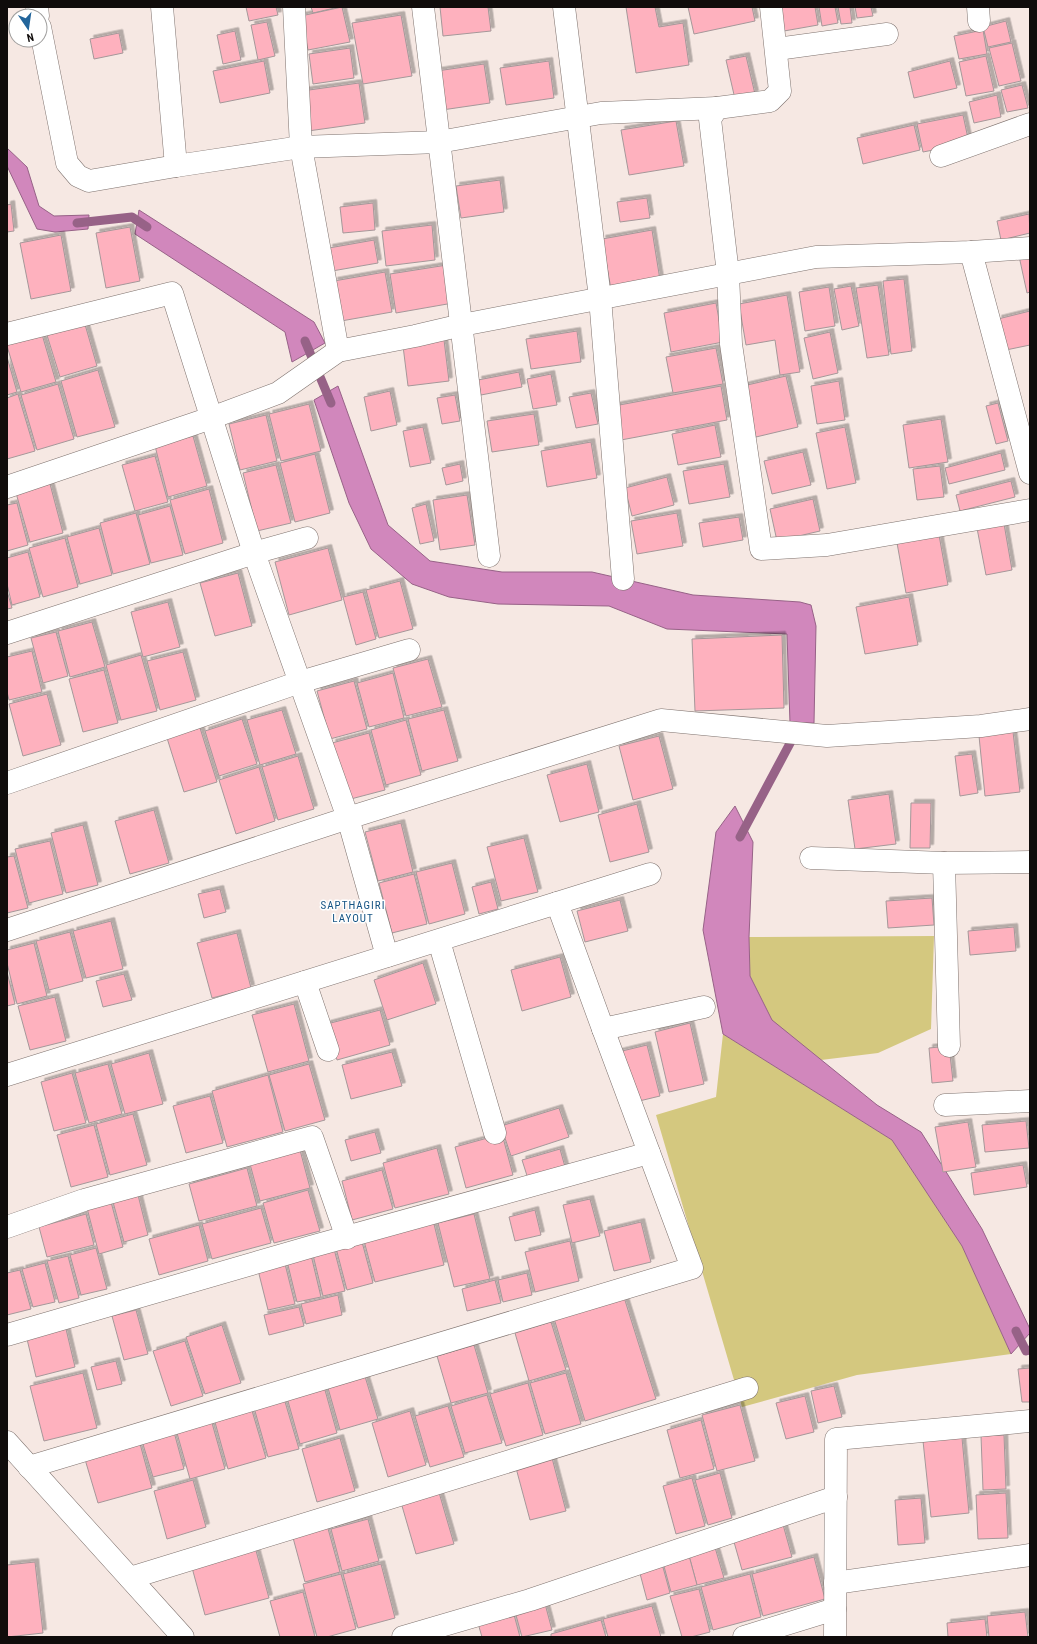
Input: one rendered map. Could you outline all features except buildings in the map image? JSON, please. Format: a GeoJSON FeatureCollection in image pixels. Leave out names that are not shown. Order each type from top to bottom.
{"type":"FeatureCollection","features":[{"type":"Feature","properties":{"kind":"street"},"geometry":{"type":"LineString","coordinates":[[162,7],[176,166]]}},
{"type":"Feature","properties":{"kind":"street"},"geometry":{"type":"LineString","coordinates":[[294,7],[301,147],[338,351]]}},
{"type":"Feature","properties":{"kind":"street"},"geometry":{"type":"LineString","coordinates":[[423,7],[489,556]]}},
{"type":"Feature","properties":{"kind":"street"},"geometry":{"type":"LineString","coordinates":[[564,7],[600,298],[623,579]]}},
{"type":"Feature","properties":{"kind":"street"},"geometry":{"type":"LineString","coordinates":[[44,48],[67,163],[78,176],[89,181],[301,147],[439,142],[601,113],[717,108],[770,101],[780,91],[777,49],[771,7]]}},
{"type":"Feature","properties":{"kind":"street"},"geometry":{"type":"LineString","coordinates":[[777,49],[887,34]]}},
{"type":"Feature","properties":{"kind":"street"},"geometry":{"type":"LineString","coordinates":[[717,108],[710,119],[728,274],[731,344],[761,549],[827,545],[1030,510]]}},
{"type":"Feature","properties":{"kind":"street"},"geometry":{"type":"LineString","coordinates":[[941,156],[1030,124]]}},
{"type":"Feature","properties":{"kind":"street"},"geometry":{"type":"LineString","coordinates":[[7,487],[211,418],[278,393],[338,351],[416,336],[462,325],[816,257],[971,252],[1030,248]]}},
{"type":"Feature","properties":{"kind":"street"},"geometry":{"type":"LineString","coordinates":[[971,252],[1030,473]]}},
{"type":"Feature","properties":{"kind":"street"},"geometry":{"type":"LineString","coordinates":[[7,334],[172,293],[254,553],[348,818],[387,956]]}},
{"type":"Feature","properties":{"kind":"street"},"geometry":{"type":"LineString","coordinates":[[7,633],[254,553],[307,538]]}},
{"type":"Feature","properties":{"kind":"street"},"geometry":{"type":"LineString","coordinates":[[7,783],[300,682],[409,650]]}},
{"type":"Feature","properties":{"kind":"street"},"geometry":{"type":"LineString","coordinates":[[7,930],[348,818],[661,720],[827,736],[981,726],[1030,720]]}},
{"type":"Feature","properties":{"kind":"street"},"geometry":{"type":"LineString","coordinates":[[812,858],[944,863],[1030,862]]}},
{"type":"Feature","properties":{"kind":"street"},"geometry":{"type":"LineString","coordinates":[[944,863],[950,1046]]}},
{"type":"Feature","properties":{"kind":"street"},"geometry":{"type":"LineString","coordinates":[[7,1075],[650,874]]}},
{"type":"Feature","properties":{"kind":"street"},"geometry":{"type":"LineString","coordinates":[[29,1467],[692,1268],[557,903]]}},
{"type":"Feature","properties":{"kind":"street"},"geometry":{"type":"LineString","coordinates":[[439,941],[495,1133]]}},
{"type":"Feature","properties":{"kind":"street"},"geometry":{"type":"LineString","coordinates":[[305,982],[328,1050]]}},
{"type":"Feature","properties":{"kind":"street"},"geometry":{"type":"LineString","coordinates":[[603,1029],[704,1007]]}},
{"type":"Feature","properties":{"kind":"street"},"geometry":{"type":"LineString","coordinates":[[945,1105],[1030,1101]]}},
{"type":"Feature","properties":{"kind":"street"},"geometry":{"type":"LineString","coordinates":[[7,1227],[84,1200],[312,1137],[347,1238]]}},
{"type":"Feature","properties":{"kind":"street"},"geometry":{"type":"LineString","coordinates":[[7,1335],[649,1153]]}},
{"type":"Feature","properties":{"kind":"street"},"geometry":{"type":"LineString","coordinates":[[130,1578],[747,1388]]}},
{"type":"Feature","properties":{"kind":"street"},"geometry":{"type":"LineString","coordinates":[[835,1637],[836,1439],[1030,1421]]}},
{"type":"Feature","properties":{"kind":"street"},"geometry":{"type":"LineString","coordinates":[[7,1442],[183,1637]]}},
{"type":"Feature","properties":{"kind":"street"},"geometry":{"type":"LineString","coordinates":[[403,1637],[530,1600],[836,1497]]}},
{"type":"Feature","properties":{"kind":"street"},"geometry":{"type":"LineString","coordinates":[[835,1583],[1030,1555]]}},
{"type":"Feature","properties":{"kind":"street"},"geometry":{"type":"LineString","coordinates":[[744,1637],[835,1609]]}},
{"type":"Feature","properties":{"kind":"shaded area"},"geometry":{"type":"Polygon","coordinates":[[[7,148],[27,167],[39,206],[54,216],[89,215],[88,229],[55,232],[37,229],[7,166],[7,148]]]}},
{"type":"Feature","properties":{"kind":"shaded area"},"geometry":{"type":"Polygon","coordinates":[[[139,210],[314,322],[325,343],[292,362],[285,332],[135,234],[139,210]]]}},
{"type":"Feature","properties":{"kind":"shaded area"},"geometry":{"type":"Polygon","coordinates":[[[338,386],[388,525],[430,561],[502,572],[592,572],[693,595],[800,602],[811,605],[816,626],[814,723],[790,723],[787,634],[667,629],[609,606],[498,604],[449,597],[412,584],[371,549],[349,503],[314,400],[338,386]]]}},
{"type":"Feature","properties":{"kind":"shaded area"},"geometry":{"type":"Polygon","coordinates":[[[735,806],[753,842],[749,937],[750,976],[772,1020],[877,1105],[921,1132],[982,1229],[1030,1329],[1030,1333],[1011,1354],[962,1246],[892,1140],[723,1034],[703,930],[716,832],[735,806]]]}},
{"type":"Feature","properties":{"kind":"shaded area"},"geometry":{"type":"Polygon","coordinates":[[[934,936],[931,1029],[878,1053],[821,1060],[772,1021],[750,976],[749,937],[934,936]]]}},
{"type":"Feature","properties":{"kind":"shaded area"},"geometry":{"type":"Polygon","coordinates":[[[723,1034],[892,1140],[962,1246],[1011,1354],[857,1375],[742,1407],[656,1115],[716,1097],[723,1034]]]}},
{"type":"Feature","properties":{"kind":"waterway"},"geometry":{"type":"LineString","coordinates":[[77,223],[132,217],[147,227]]}},
{"type":"Feature","properties":{"kind":"waterway"},"geometry":{"type":"LineString","coordinates":[[305,341],[331,403]]}},
{"type":"Feature","properties":{"kind":"waterway"},"geometry":{"type":"LineString","coordinates":[[740,837],[795,734]]}},
{"type":"Feature","properties":{"kind":"waterway"},"geometry":{"type":"LineString","coordinates":[[1016,1331],[1026,1351],[1030,1350]]}},
{"type":"Feature","properties":{"kind":"district","name":"SAPTHAGIRI LAYOUT"},"geometry":{"type":"Point","coordinates":[353,911]}}]}
